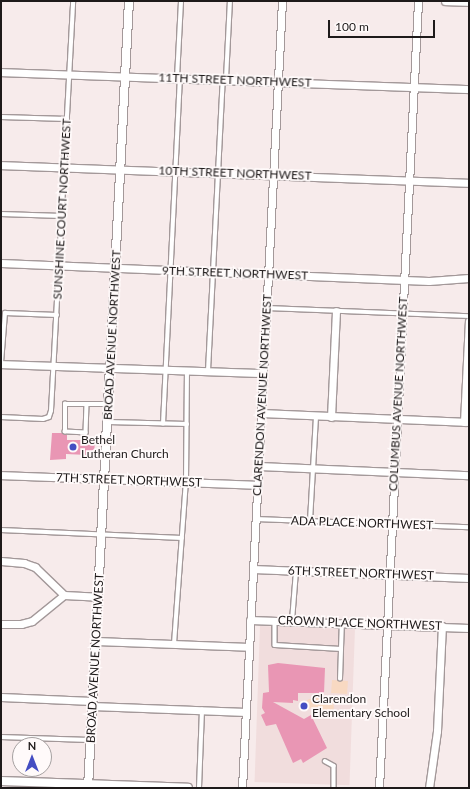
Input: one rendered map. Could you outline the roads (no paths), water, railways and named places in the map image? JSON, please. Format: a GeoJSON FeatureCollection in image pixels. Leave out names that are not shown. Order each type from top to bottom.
{"type":"FeatureCollection","features":[{"type":"Feature","properties":{"kind":"street","name":"BROAD AVENUE NORTHWEST"},"geometry":{"type":"LineString","coordinates":[[88,786],[129,1]]}},
{"type":"Feature","properties":{"kind":"street","name":"CLARENDON AVENUE NORTHWEST"},"geometry":{"type":"LineString","coordinates":[[242,788],[282,1]]}},
{"type":"Feature","properties":{"kind":"street","name":"COLUMBUS AVENUE NORTHWEST"},"geometry":{"type":"LineString","coordinates":[[379,788],[418,1]]}},
{"type":"Feature","properties":{"kind":"street"},"geometry":{"type":"LineString","coordinates":[[445,1],[469,2]]}},
{"type":"Feature","properties":{"kind":"street","name":"11TH STREET NORTHWEST"},"geometry":{"type":"LineString","coordinates":[[1,72],[469,89]]}},
{"type":"Feature","properties":{"kind":"street","name":"10TH STREET NORTHWEST"},"geometry":{"type":"LineString","coordinates":[[1,165],[274,174],[469,183]]}},
{"type":"Feature","properties":{"kind":"street","name":"9TH STREET NORTHWEST"},"geometry":{"type":"LineString","coordinates":[[1,263],[404,280],[469,278]]}},
{"type":"Feature","properties":{"kind":"street"},"geometry":{"type":"LineString","coordinates":[[331,417],[336,311]]}},
{"type":"Feature","properties":{"kind":"street"},"geometry":{"type":"LineString","coordinates":[[261,413],[467,422],[469,321]]}},
{"type":"Feature","properties":{"kind":"street"},"geometry":{"type":"LineString","coordinates":[[1,364],[263,373]]}},
{"type":"Feature","properties":{"kind":"street"},"geometry":{"type":"LineString","coordinates":[[259,466],[469,475]]}},
{"type":"Feature","properties":{"kind":"street","name":"7TH STREET NORTHWEST"},"geometry":{"type":"LineString","coordinates":[[1,475],[258,485]]}},
{"type":"Feature","properties":{"kind":"street"},"geometry":{"type":"LineString","coordinates":[[1,561],[24,563],[35,567],[64,595],[98,597]]}},
{"type":"Feature","properties":{"kind":"street","name":"6TH STREET NORTHWEST"},"geometry":{"type":"LineString","coordinates":[[253,569],[469,578]]}},
{"type":"Feature","properties":{"kind":"street"},"geometry":{"type":"LineString","coordinates":[[1,624],[21,624],[32,621],[64,595]]}},
{"type":"Feature","properties":{"kind":"street","name":"CROWN PLACE NORTHWEST"},"geometry":{"type":"LineString","coordinates":[[250,620],[342,622],[469,628]]}},
{"type":"Feature","properties":{"kind":"street"},"geometry":{"type":"LineString","coordinates":[[429,788],[436,736],[442,626]]}},
{"type":"Feature","properties":{"kind":"street"},"geometry":{"type":"LineString","coordinates":[[96,641],[249,647]]}},
{"type":"Feature","properties":{"kind":"street"},"geometry":{"type":"LineString","coordinates":[[1,697],[246,712]]}},
{"type":"Feature","properties":{"kind":"street"},"geometry":{"type":"LineString","coordinates":[[1,781],[88,786],[188,788]]}},
{"type":"Feature","properties":{"kind":"lane","name":"SUNSHINE COURT NORTHWEST"},"geometry":{"type":"LineString","coordinates":[[1,417],[48,417],[57,315],[73,1]]}},
{"type":"Feature","properties":{"kind":"lane"},"geometry":{"type":"LineString","coordinates":[[163,424],[164,370],[171,271],[181,1]]}},
{"type":"Feature","properties":{"kind":"lane"},"geometry":{"type":"LineString","coordinates":[[208,371],[218,172],[230,1]]}},
{"type":"Feature","properties":{"kind":"lane"},"geometry":{"type":"LineString","coordinates":[[1,117],[67,119]]}},
{"type":"Feature","properties":{"kind":"lane"},"geometry":{"type":"LineString","coordinates":[[1,214],[62,216]]}},
{"type":"Feature","properties":{"kind":"lane"},"geometry":{"type":"LineString","coordinates":[[267,308],[469,316]]}},
{"type":"Feature","properties":{"kind":"lane"},"geometry":{"type":"LineString","coordinates":[[1,364],[5,313],[57,315]]}},
{"type":"Feature","properties":{"kind":"lane"},"geometry":{"type":"LineString","coordinates":[[174,645],[186,482],[187,371]]}},
{"type":"Feature","properties":{"kind":"lane"},"geometry":{"type":"LineString","coordinates":[[87,404],[86,434],[65,432],[65,404],[87,404],[108,404]]}},
{"type":"Feature","properties":{"kind":"lane"},"geometry":{"type":"LineString","coordinates":[[310,521],[316,416]]}},
{"type":"Feature","properties":{"kind":"lane"},"geometry":{"type":"LineString","coordinates":[[107,422],[187,424]]}},
{"type":"Feature","properties":{"kind":"lane","name":"ADA PLACE NORTHWEST"},"geometry":{"type":"LineString","coordinates":[[256,519],[469,527]]}},
{"type":"Feature","properties":{"kind":"lane"},"geometry":{"type":"LineString","coordinates":[[1,530],[182,538]]}},
{"type":"Feature","properties":{"kind":"lane"},"geometry":{"type":"LineString","coordinates":[[292,621],[296,571]]}},
{"type":"Feature","properties":{"kind":"lane"},"geometry":{"type":"LineString","coordinates":[[275,620],[275,645],[341,648]]}},
{"type":"Feature","properties":{"kind":"lane"},"geometry":{"type":"LineString","coordinates":[[340,679],[342,622]]}},
{"type":"Feature","properties":{"kind":"lane"},"geometry":{"type":"LineString","coordinates":[[199,788],[202,710]]}},
{"type":"Feature","properties":{"kind":"lane"},"geometry":{"type":"LineString","coordinates":[[1,737],[90,740]]}},
{"type":"Feature","properties":{"kind":"lane"},"geometry":{"type":"LineString","coordinates":[[325,760],[334,766],[334,788]]}},
{"type":"Feature","properties":{"kind":"place","name":"Bethel Lutheran Church"},"geometry":{"type":"Point","coordinates":[73,447]}},
{"type":"Feature","properties":{"kind":"place","name":"Clarendon Elementary School"},"geometry":{"type":"Point","coordinates":[304,706]}}]}
